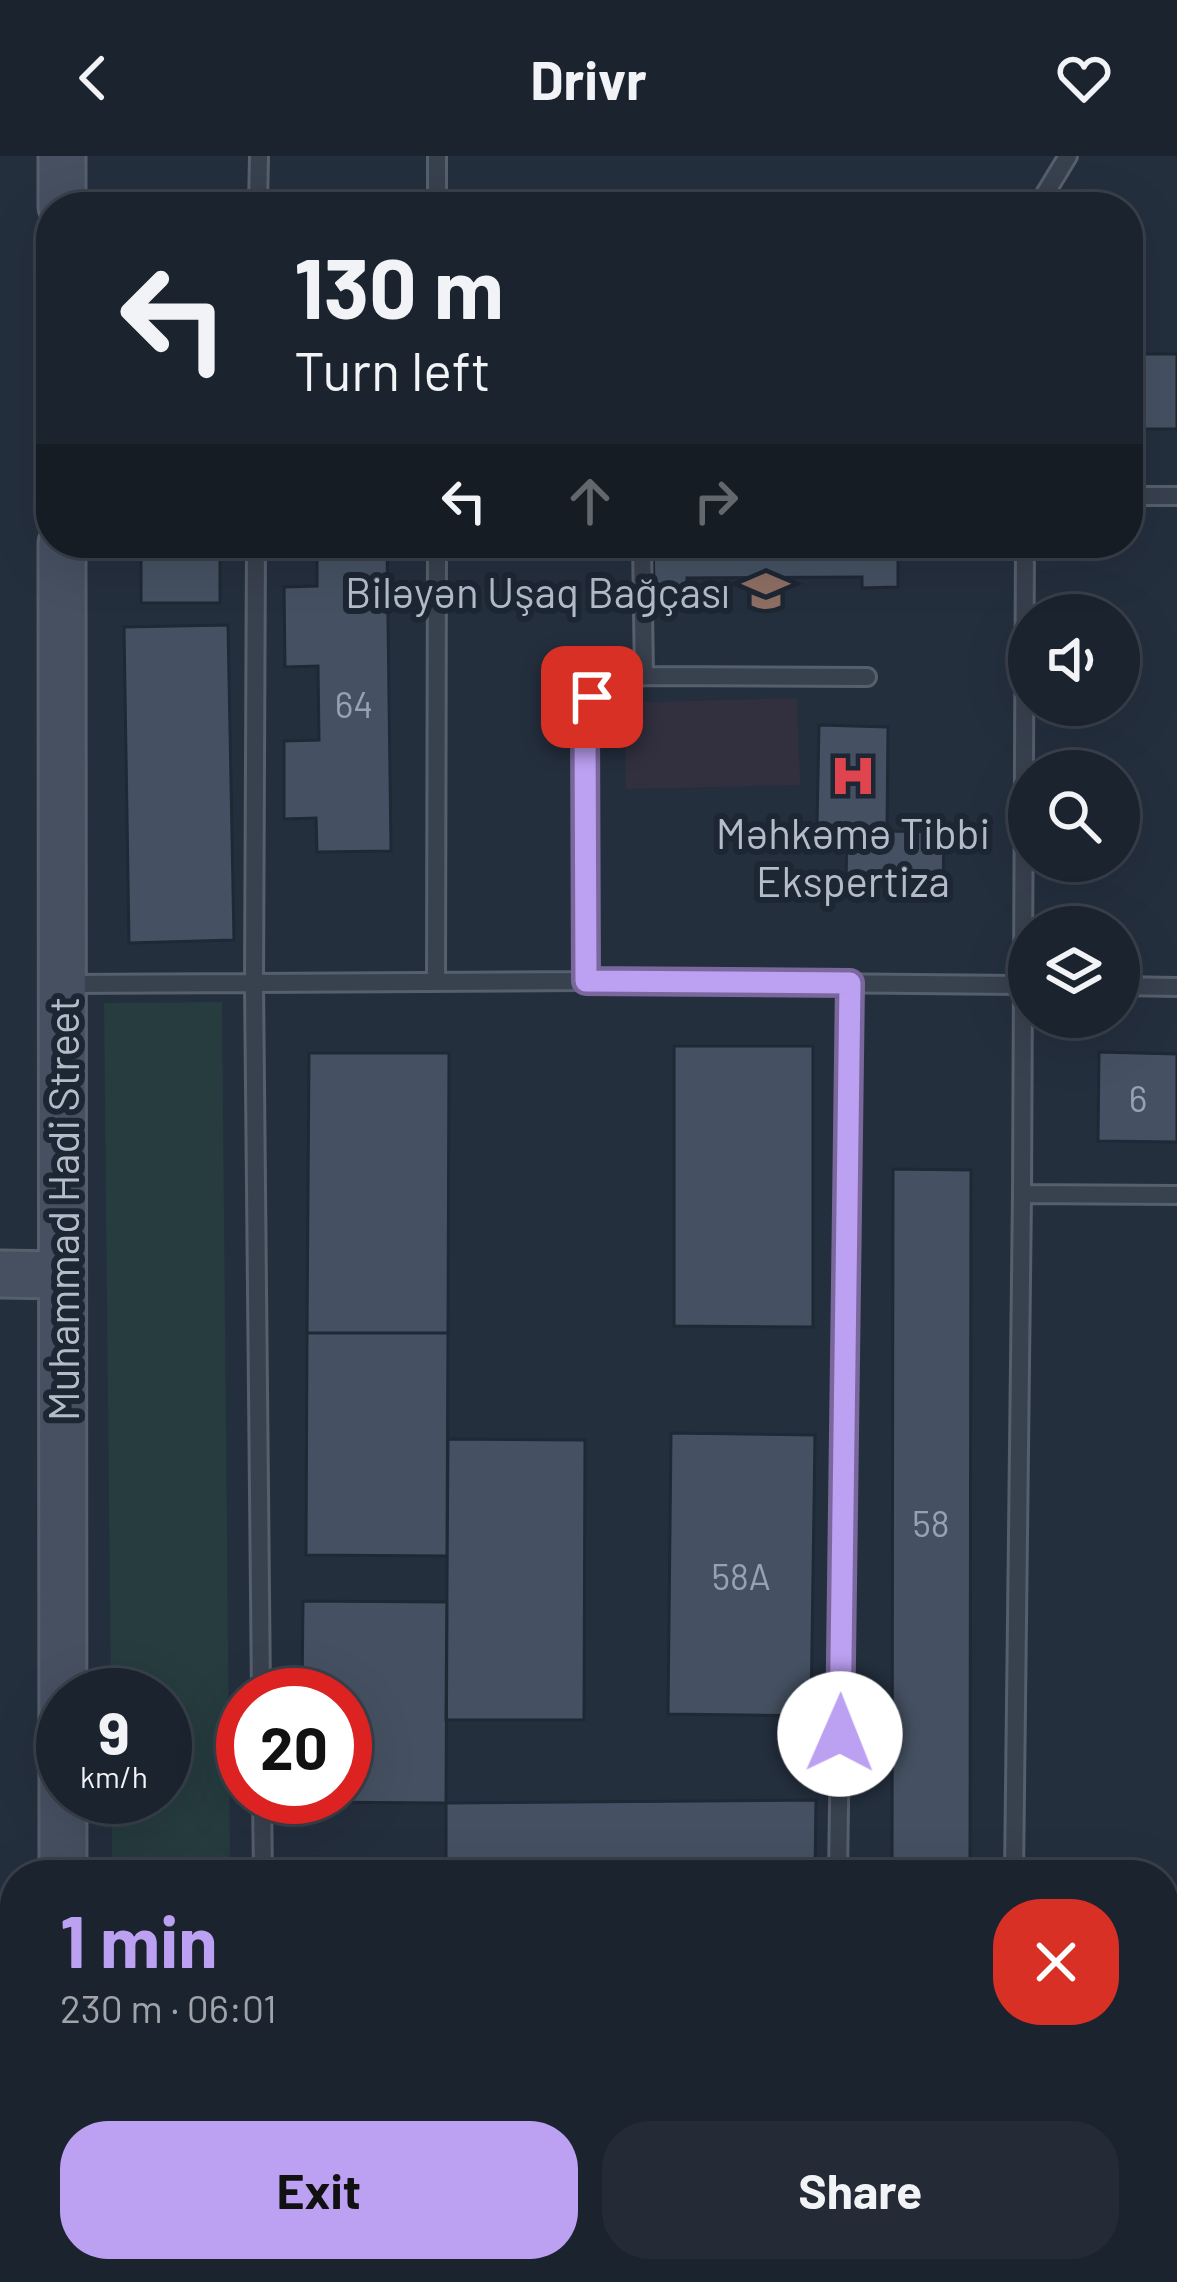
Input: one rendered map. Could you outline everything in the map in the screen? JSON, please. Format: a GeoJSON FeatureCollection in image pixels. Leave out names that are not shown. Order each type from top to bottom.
{"type":"FeatureCollection","features":[{"type":"Feature","properties":{"kind":"street"},"geometry":{"type":"LineString","coordinates":[[62,156],[62,192]]}},
{"type":"Feature","properties":{"kind":"street","name":"Muhammad Hadi Street"},"geometry":{"type":"LineString","coordinates":[[62,558],[63,1860]]}},
{"type":"Feature","properties":{"kind":"street"},"geometry":{"type":"LineString","coordinates":[[0,1274],[61,1275]]}},
{"type":"Feature","properties":{"kind":"lane"},"geometry":{"type":"LineString","coordinates":[[258,192],[259,156]]}},
{"type":"Feature","properties":{"kind":"lane"},"geometry":{"type":"LineString","coordinates":[[437,156],[437,192]]}},
{"type":"Feature","properties":{"kind":"lane"},"geometry":{"type":"LineString","coordinates":[[1045,192],[1068,156]]}},
{"type":"Feature","properties":{"kind":"lane"},"geometry":{"type":"LineString","coordinates":[[1143,496],[1177,496]]}},
{"type":"Feature","properties":{"kind":"lane"},"geometry":{"type":"LineString","coordinates":[[256,558],[254,984],[261,1668]]}},
{"type":"Feature","properties":{"kind":"lane"},"geometry":{"type":"LineString","coordinates":[[436,558],[436,982]]}},
{"type":"Feature","properties":{"kind":"lane"},"geometry":{"type":"LineString","coordinates":[[642,558],[644,676]]}},
{"type":"Feature","properties":{"kind":"lane"},"geometry":{"type":"LineString","coordinates":[[1025,558],[1027,906]]}},
{"type":"Feature","properties":{"kind":"lane"},"geometry":{"type":"LineString","coordinates":[[586,981],[585,724],[592,697],[610,683],[644,676],[867,677]]}},
{"type":"Feature","properties":{"kind":"lane"},"geometry":{"type":"LineString","coordinates":[[62,983],[1008,985]]}},
{"type":"Feature","properties":{"kind":"lane"},"geometry":{"type":"LineString","coordinates":[[838,1860],[850,983]]}},
{"type":"Feature","properties":{"kind":"lane"},"geometry":{"type":"LineString","coordinates":[[1140,986],[1177,987]]}},
{"type":"Feature","properties":{"kind":"lane"},"geometry":{"type":"LineString","coordinates":[[1014,1860],[1026,1038]]}},
{"type":"Feature","properties":{"kind":"lane"},"geometry":{"type":"LineString","coordinates":[[1022,1194],[1177,1196]]}},
{"type":"Feature","properties":{"kind":"lane"},"geometry":{"type":"LineString","coordinates":[[262,1824],[262,1860]]}},
{"type":"Feature","properties":{"kind":"shaded area"},"geometry":{"type":"Polygon","coordinates":[[[797,698],[800,785],[626,789],[624,703],[797,698]]]}},
{"type":"Feature","properties":{"kind":"green space"},"geometry":{"type":"Polygon","coordinates":[[[222,1002],[228,1668],[216,1668],[216,1824],[230,1824],[230,1860],[112,1860],[112,1824],[192,1824],[192,1668],[111,1668],[104,1003],[222,1002]]]}},
{"type":"Feature","properties":{"kind":"building"},"geometry":{"type":"Polygon","coordinates":[[[1143,354],[1177,354],[1177,429],[1143,429],[1143,354]]]}},
{"type":"Feature","properties":{"kind":"building"},"geometry":{"type":"Polygon","coordinates":[[[141,558],[220,558],[220,603],[141,603],[141,558]]]}},
{"type":"Feature","properties":{"kind":"building"},"geometry":{"type":"Polygon","coordinates":[[[317,558],[387,558],[391,851],[317,852],[316,818],[284,819],[284,741],[319,740],[318,666],[285,667],[284,587],[317,586],[317,558]]]}},
{"type":"Feature","properties":{"kind":"building"},"geometry":{"type":"Polygon","coordinates":[[[653,558],[898,558],[898,587],[862,588],[862,577],[687,578],[687,588],[654,588],[653,558]]]}},
{"type":"Feature","properties":{"kind":"building"},"geometry":{"type":"Polygon","coordinates":[[[228,625],[234,940],[129,943],[124,627],[228,625]]]}},
{"type":"Feature","properties":{"kind":"building","name":"Məhkəmə Tibbi Ekspertiza"},"geometry":{"type":"Polygon","coordinates":[[[819,725],[888,727],[887,831],[944,832],[943,887],[846,885],[847,826],[817,826],[819,725]]]}},
{"type":"Feature","properties":{"kind":"building"},"geometry":{"type":"Polygon","coordinates":[[[674,1046],[813,1046],[813,1327],[674,1326],[674,1046]]]}},
{"type":"Feature","properties":{"kind":"building"},"geometry":{"type":"Polygon","coordinates":[[[1099,1052],[1177,1054],[1177,1142],[1098,1141],[1099,1052]]]}},
{"type":"Feature","properties":{"kind":"building"},"geometry":{"type":"Polygon","coordinates":[[[309,1053],[449,1053],[448,1333],[307,1333],[309,1053]]]}},
{"type":"Feature","properties":{"kind":"building"},"geometry":{"type":"Polygon","coordinates":[[[893,1169],[971,1170],[970,1860],[892,1860],[893,1169]]]}},
{"type":"Feature","properties":{"kind":"building"},"geometry":{"type":"Polygon","coordinates":[[[307,1333],[448,1333],[447,1556],[306,1555],[307,1333]]]}},
{"type":"Feature","properties":{"kind":"building"},"geometry":{"type":"Polygon","coordinates":[[[671,1433],[815,1435],[811,1716],[668,1714],[671,1433]]]}},
{"type":"Feature","properties":{"kind":"building"},"geometry":{"type":"Polygon","coordinates":[[[448,1439],[585,1440],[584,1720],[446,1720],[448,1439]]]}},
{"type":"Feature","properties":{"kind":"building"},"geometry":{"type":"Polygon","coordinates":[[[303,1601],[447,1602],[446,1803],[372,1802],[372,1668],[302,1668],[303,1601]]]}},
{"type":"Feature","properties":{"kind":"building"},"geometry":{"type":"Polygon","coordinates":[[[816,1800],[815,1860],[446,1860],[446,1803],[816,1800]]]}},
{"type":"Feature","properties":{"kind":"place","name":"Biləyən Uşaq Bağçası"},"geometry":{"type":"Point","coordinates":[766,591]}},
{"type":"Feature","properties":{"kind":"place","name":"Məhkəmə Tibbi Ekspertiza"},"geometry":{"type":"Point","coordinates":[853,776]}},
{"type":"Feature","properties":{"kind":"route"},"geometry":{"type":"LineString","coordinates":[[592,697],[585,724],[586,981],[850,983],[840,1734]]}}]}
